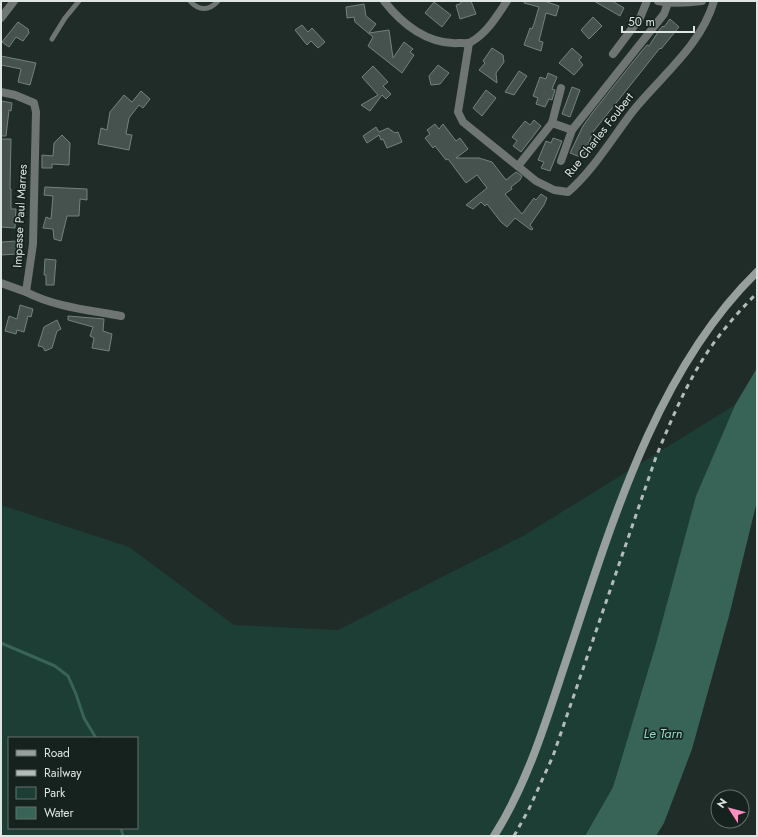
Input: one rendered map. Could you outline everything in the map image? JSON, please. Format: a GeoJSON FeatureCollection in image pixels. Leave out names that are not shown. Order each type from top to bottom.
{"type":"FeatureCollection","features":[{"type":"Feature","properties":{"kind":"main road"},"geometry":{"type":"LineString","coordinates":[[494,836],[520,788],[540,738],[606,540],[658,415],[679,374],[704,336],[728,303],[757,272]]}},
{"type":"Feature","properties":{"kind":"street"},"geometry":{"type":"LineString","coordinates":[[1,18],[14,1]]}},
{"type":"Feature","properties":{"kind":"street"},"geometry":{"type":"LineString","coordinates":[[384,1],[396,15],[423,36],[452,44],[469,43],[495,20],[507,1]]}},
{"type":"Feature","properties":{"kind":"street"},"geometry":{"type":"LineString","coordinates":[[613,54],[640,18],[647,1]]}},
{"type":"Feature","properties":{"kind":"street"},"geometry":{"type":"LineString","coordinates":[[658,1],[689,3],[702,1]]}},
{"type":"Feature","properties":{"kind":"street","name":"Rue Charles Foubert"},"geometry":{"type":"LineString","coordinates":[[469,43],[458,112],[463,122],[536,181],[554,190],[568,192],[576,185],[646,96],[699,35],[710,14],[714,1]]}},
{"type":"Feature","properties":{"kind":"street"},"geometry":{"type":"LineString","coordinates":[[561,161],[572,130],[664,14],[668,2]]}},
{"type":"Feature","properties":{"kind":"street"},"geometry":{"type":"LineString","coordinates":[[518,166],[552,123],[561,88]]}},
{"type":"Feature","properties":{"kind":"street","name":"Impasse Paul Marres"},"geometry":{"type":"LineString","coordinates":[[1,92],[15,95],[34,103],[36,112],[33,244],[26,292]]}},
{"type":"Feature","properties":{"kind":"street"},"geometry":{"type":"LineString","coordinates":[[552,123],[572,130]]}},
{"type":"Feature","properties":{"kind":"street"},"geometry":{"type":"LineString","coordinates":[[1,283],[40,299],[54,303],[121,316]]}},
{"type":"Feature","properties":{"kind":"lane"},"geometry":{"type":"LineString","coordinates":[[52,40],[65,18],[79,1]]}},
{"type":"Feature","properties":{"kind":"lane"},"geometry":{"type":"LineString","coordinates":[[190,1],[201,8],[207,9],[214,6],[218,1]]}},
{"type":"Feature","properties":{"kind":"green space"},"geometry":{"type":"Polygon","coordinates":[[[735,405],[696,497],[656,644],[613,787],[585,836],[1,836],[1,505],[129,547],[234,625],[338,630],[523,536],[735,405]]]}},
{"type":"Feature","properties":{"kind":"water","name":"Le Tarn"},"geometry":{"type":"Polygon","coordinates":[[[757,368],[757,501],[729,616],[692,749],[664,823],[656,836],[585,836],[613,787],[656,644],[696,496],[735,405],[757,368]]]}},
{"type":"Feature","properties":{"kind":"building"},"geometry":{"type":"Polygon","coordinates":[[[462,1],[471,1],[476,14],[460,19],[456,5],[460,4],[462,1]]]}},
{"type":"Feature","properties":{"kind":"building"},"geometry":{"type":"Polygon","coordinates":[[[525,1],[544,1],[559,6],[556,16],[546,13],[539,41],[543,42],[541,51],[524,45],[530,28],[532,29],[534,24],[539,7],[524,3],[525,1]]]}},
{"type":"Feature","properties":{"kind":"building"},"geometry":{"type":"Polygon","coordinates":[[[594,1],[612,1],[624,8],[620,16],[594,1]]]}},
{"type":"Feature","properties":{"kind":"building"},"geometry":{"type":"Polygon","coordinates":[[[434,2],[451,15],[442,27],[425,13],[434,2]]]}},
{"type":"Feature","properties":{"kind":"building"},"geometry":{"type":"Polygon","coordinates":[[[364,4],[366,16],[376,24],[369,33],[389,30],[393,58],[404,42],[413,49],[410,52],[414,55],[402,73],[368,46],[373,37],[355,22],[354,17],[347,18],[346,7],[364,4]]]}},
{"type":"Feature","properties":{"kind":"building"},"geometry":{"type":"Polygon","coordinates":[[[593,17],[602,26],[589,39],[581,30],[593,17]]]}},
{"type":"Feature","properties":{"kind":"building"},"geometry":{"type":"Polygon","coordinates":[[[670,19],[679,27],[661,49],[660,48],[593,132],[583,158],[570,153],[583,126],[593,112],[641,52],[647,45],[649,46],[660,29],[663,26],[664,27],[670,19]]]}},
{"type":"Feature","properties":{"kind":"building"},"geometry":{"type":"Polygon","coordinates":[[[18,22],[28,29],[29,33],[23,41],[16,37],[9,47],[2,42],[18,22]]]}},
{"type":"Feature","properties":{"kind":"building"},"geometry":{"type":"Polygon","coordinates":[[[302,25],[308,32],[312,28],[325,42],[318,48],[311,41],[307,45],[295,30],[302,25]]]}},
{"type":"Feature","properties":{"kind":"building"},"geometry":{"type":"Polygon","coordinates":[[[492,48],[503,55],[504,62],[496,73],[497,83],[479,70],[485,63],[483,61],[492,48]]]}},
{"type":"Feature","properties":{"kind":"building"},"geometry":{"type":"Polygon","coordinates":[[[572,48],[582,57],[579,60],[583,65],[574,75],[559,63],[572,48]]]}},
{"type":"Feature","properties":{"kind":"building"},"geometry":{"type":"Polygon","coordinates":[[[1,56],[36,63],[30,85],[18,82],[21,69],[1,65],[1,56]]]}},
{"type":"Feature","properties":{"kind":"building"},"geometry":{"type":"Polygon","coordinates":[[[438,65],[449,73],[440,84],[431,85],[429,76],[438,65]]]}},
{"type":"Feature","properties":{"kind":"building"},"geometry":{"type":"Polygon","coordinates":[[[373,66],[388,82],[383,86],[391,94],[386,99],[382,95],[370,111],[361,105],[378,95],[362,77],[373,66]]]}},
{"type":"Feature","properties":{"kind":"building"},"geometry":{"type":"Polygon","coordinates":[[[519,71],[527,76],[514,95],[505,92],[519,71]]]}},
{"type":"Feature","properties":{"kind":"building"},"geometry":{"type":"Polygon","coordinates":[[[548,73],[557,77],[552,89],[555,90],[552,100],[549,99],[545,107],[536,104],[538,98],[533,96],[540,77],[546,79],[548,73]]]}},
{"type":"Feature","properties":{"kind":"building"},"geometry":{"type":"Polygon","coordinates":[[[572,87],[580,90],[570,117],[562,114],[572,87]]]}},
{"type":"Feature","properties":{"kind":"building"},"geometry":{"type":"Polygon","coordinates":[[[486,90],[496,98],[482,116],[473,108],[486,90]]]}},
{"type":"Feature","properties":{"kind":"building"},"geometry":{"type":"Polygon","coordinates":[[[141,91],[150,99],[143,108],[139,105],[129,118],[126,134],[132,135],[129,150],[98,144],[101,128],[107,130],[110,112],[124,95],[132,102],[141,91]]]}},
{"type":"Feature","properties":{"kind":"building"},"geometry":{"type":"Polygon","coordinates":[[[1,101],[12,103],[11,111],[9,110],[6,136],[1,136],[1,101]]]}},
{"type":"Feature","properties":{"kind":"building"},"geometry":{"type":"Polygon","coordinates":[[[534,120],[541,126],[521,152],[513,146],[517,141],[512,137],[525,121],[530,125],[534,120]]]}},
{"type":"Feature","properties":{"kind":"building"},"geometry":{"type":"Polygon","coordinates":[[[435,124],[439,129],[443,124],[456,141],[460,138],[468,149],[456,158],[479,158],[492,162],[506,180],[516,172],[522,176],[520,180],[511,187],[512,189],[505,194],[522,214],[534,198],[536,200],[541,194],[547,198],[530,225],[533,229],[531,230],[515,218],[507,227],[501,222],[487,204],[485,206],[481,202],[473,209],[466,205],[487,188],[477,175],[466,183],[448,159],[446,160],[435,146],[433,148],[425,138],[430,134],[427,130],[435,124]]]}},
{"type":"Feature","properties":{"kind":"building"},"geometry":{"type":"Polygon","coordinates":[[[376,127],[379,132],[388,128],[395,133],[398,132],[402,142],[387,148],[383,139],[381,140],[379,135],[367,143],[363,136],[376,127]]]}},
{"type":"Feature","properties":{"kind":"building"},"geometry":{"type":"Polygon","coordinates":[[[62,135],[70,143],[69,165],[52,164],[52,168],[42,168],[42,155],[53,156],[54,143],[62,135]]]}},
{"type":"Feature","properties":{"kind":"building"},"geometry":{"type":"Polygon","coordinates":[[[553,138],[562,141],[550,171],[541,168],[544,162],[538,160],[546,141],[551,143],[553,138]]]}},
{"type":"Feature","properties":{"kind":"building"},"geometry":{"type":"Polygon","coordinates":[[[1,139],[11,139],[10,189],[11,209],[16,209],[15,228],[1,227],[1,139]]]}},
{"type":"Feature","properties":{"kind":"building"},"geometry":{"type":"Polygon","coordinates":[[[45,187],[87,189],[87,200],[80,199],[79,216],[67,216],[61,241],[54,239],[53,229],[43,228],[46,217],[51,219],[53,196],[44,195],[45,187]]]}},
{"type":"Feature","properties":{"kind":"building"},"geometry":{"type":"Polygon","coordinates":[[[17,241],[17,254],[1,255],[1,242],[17,241]]]}},
{"type":"Feature","properties":{"kind":"building"},"geometry":{"type":"Polygon","coordinates":[[[45,259],[56,260],[54,285],[46,285],[46,275],[44,275],[45,259]]]}},
{"type":"Feature","properties":{"kind":"building"},"geometry":{"type":"Polygon","coordinates":[[[20,305],[33,309],[31,317],[28,316],[24,332],[17,330],[16,334],[5,331],[9,316],[17,319],[20,305]]]}},
{"type":"Feature","properties":{"kind":"building"},"geometry":{"type":"Polygon","coordinates":[[[68,316],[104,319],[103,331],[112,334],[109,351],[92,348],[94,338],[90,336],[93,327],[68,320],[68,316]]]}},
{"type":"Feature","properties":{"kind":"building"},"geometry":{"type":"Polygon","coordinates":[[[57,320],[61,329],[57,331],[52,348],[45,351],[43,347],[38,346],[44,327],[57,320]]]}},
{"type":"Feature","properties":{"kind":"waterway"},"geometry":{"type":"LineString","coordinates":[[1,643],[55,666],[68,676],[84,718],[95,737]]}},
{"type":"Feature","properties":{"kind":"waterway"},"geometry":{"type":"LineString","coordinates":[[121,829],[123,836]]}},
{"type":"Feature","properties":{"kind":"railway"},"geometry":{"type":"LineString","coordinates":[[514,836],[529,809],[553,756],[656,457],[674,413],[704,357],[723,331],[757,293]]}}]}
